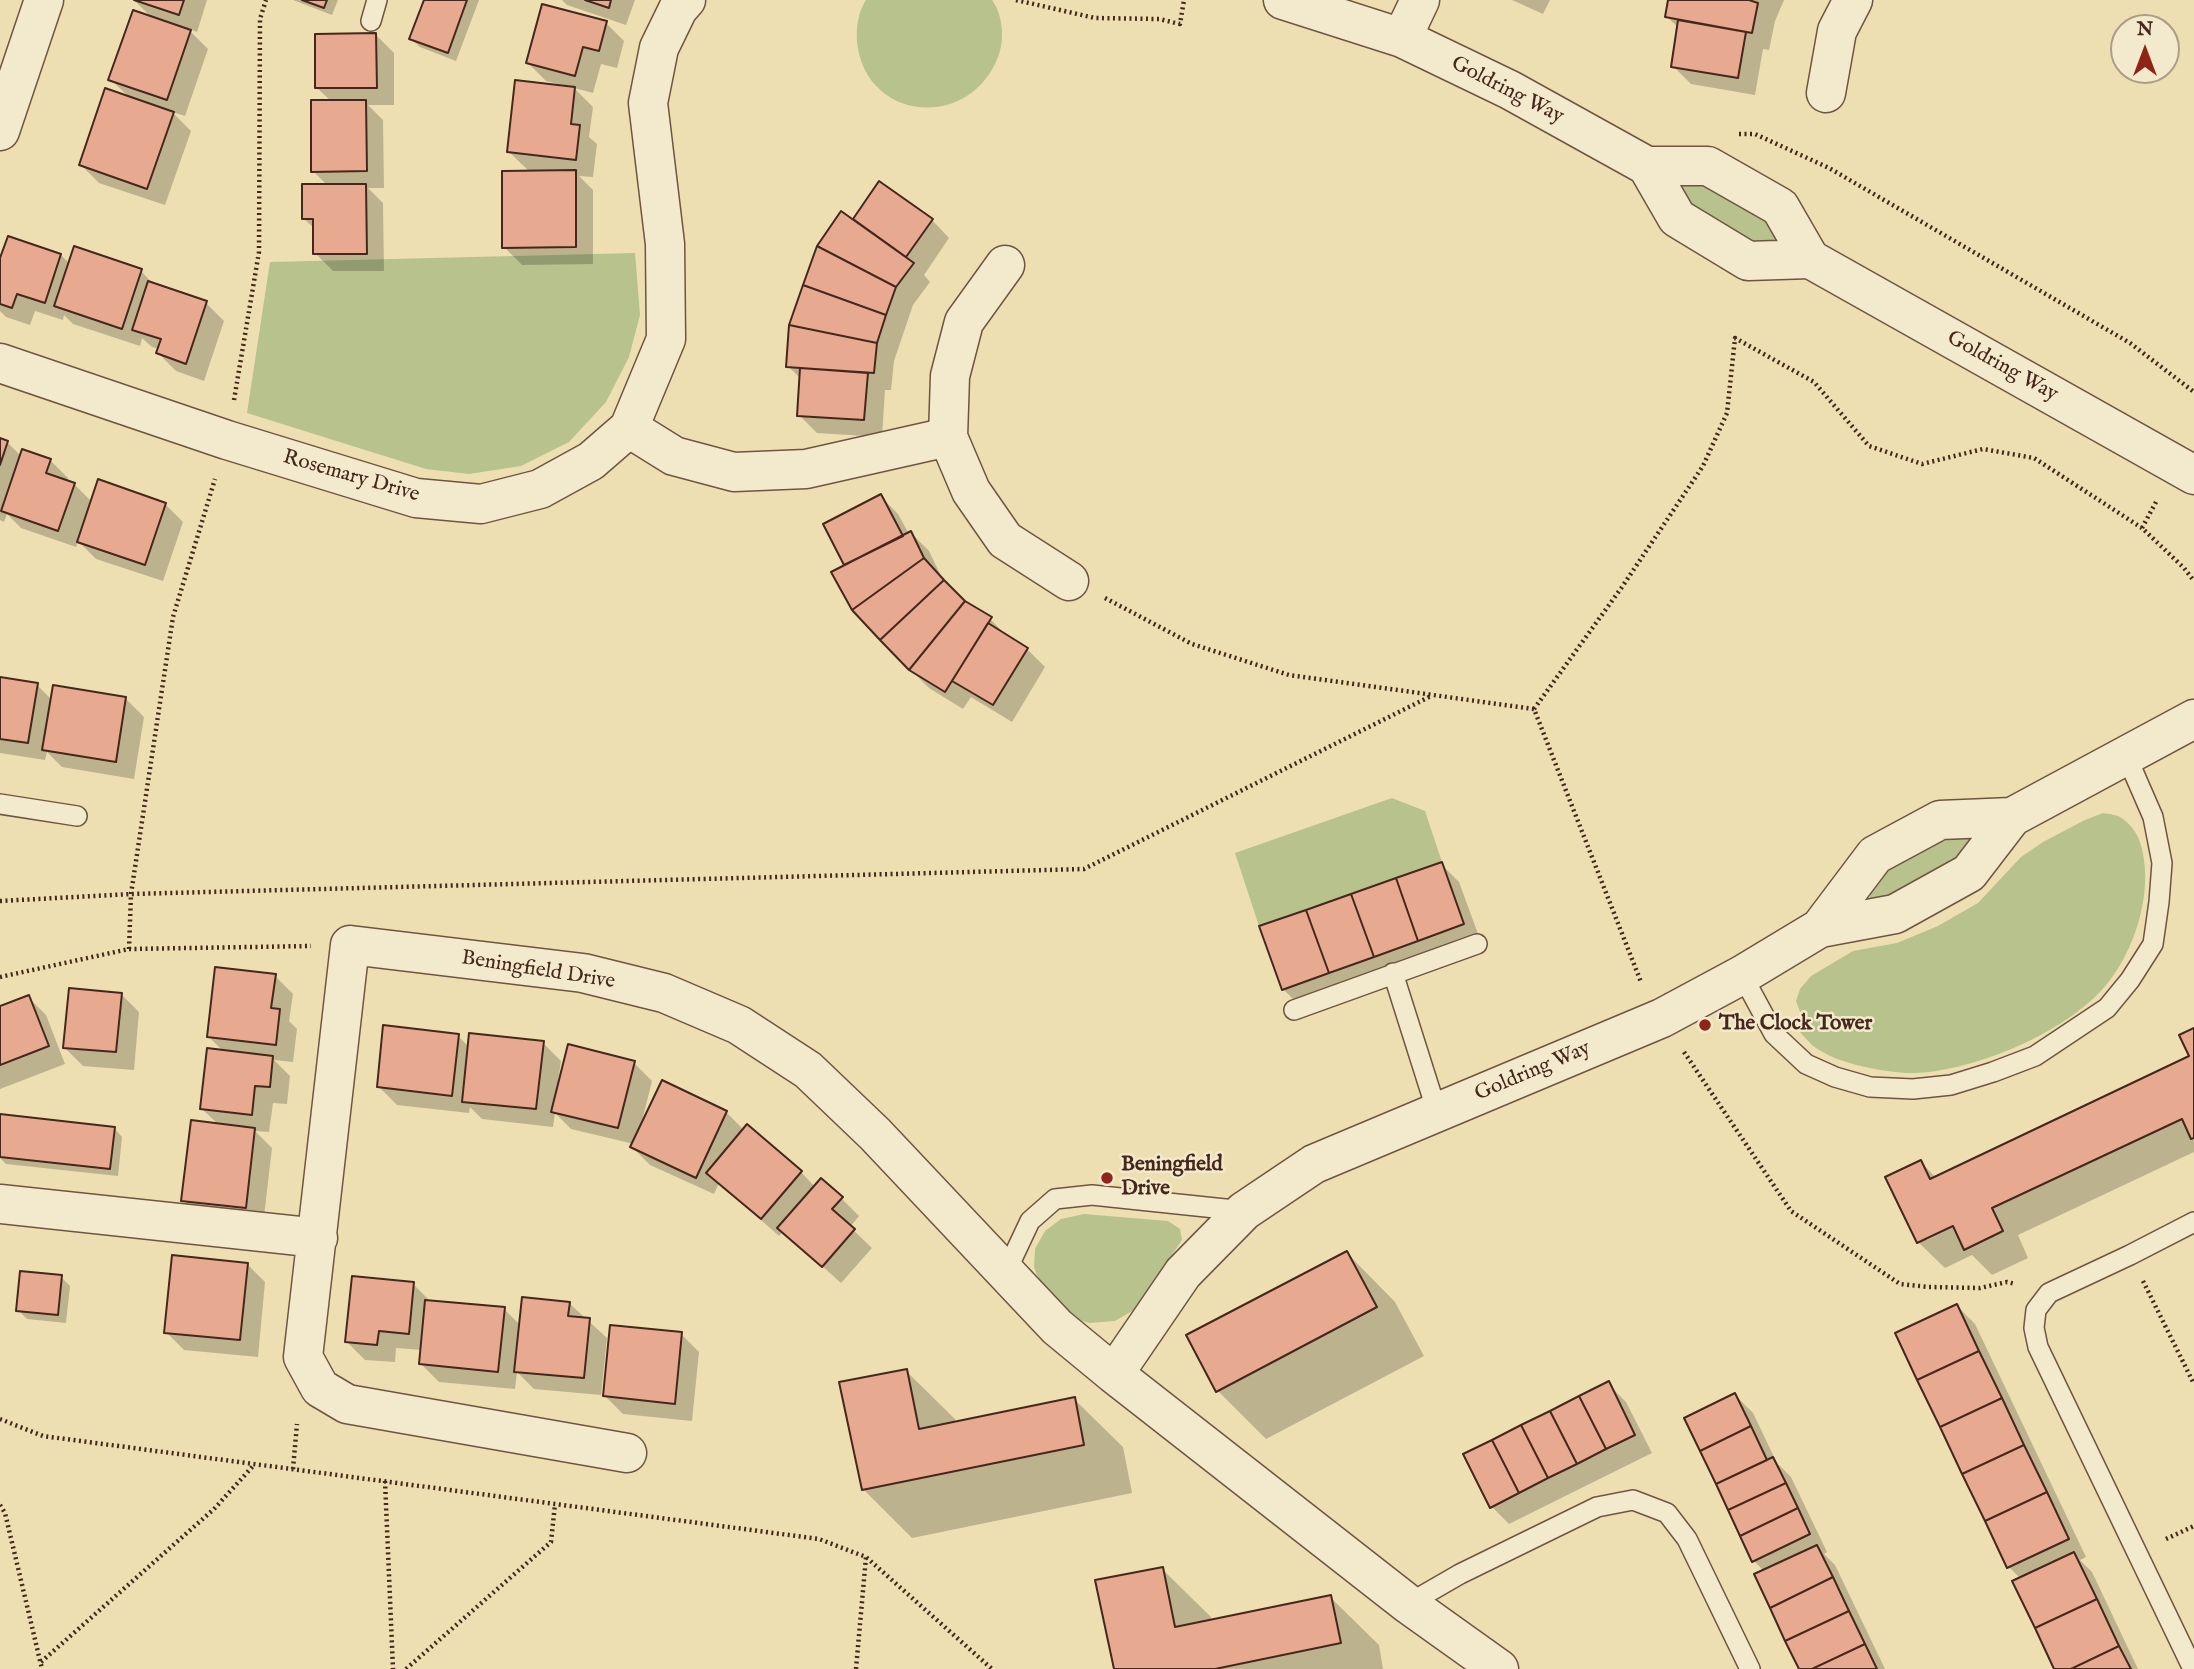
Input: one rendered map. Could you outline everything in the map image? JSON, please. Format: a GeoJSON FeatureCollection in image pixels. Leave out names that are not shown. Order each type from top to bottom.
{"type":"FeatureCollection","features":[{"type":"Feature","properties":{"kind":"street"},"geometry":{"type":"LineString","coordinates":[[0,131],[44,0]]}},
{"type":"Feature","properties":{"kind":"street","name":"Rosemary Drive"},"geometry":{"type":"LineString","coordinates":[[0,363],[227,440],[416,498],[481,504],[540,489],[591,461],[629,428],[666,339],[665,244],[648,103],[659,48],[678,9],[686,0]]}},
{"type":"Feature","properties":{"kind":"street","name":"Goldring Way"},"geometry":{"type":"LineString","coordinates":[[1283,0],[1402,38],[1510,90],[1647,166],[1708,166],[1780,207],[1810,259],[2185,470]]}},
{"type":"Feature","properties":{"kind":"street"},"geometry":{"type":"LineString","coordinates":[[1402,38],[1420,0]]}},
{"type":"Feature","properties":{"kind":"street"},"geometry":{"type":"LineString","coordinates":[[1826,93],[1837,31],[1853,0]]}},
{"type":"Feature","properties":{"kind":"street"},"geometry":{"type":"LineString","coordinates":[[1647,166],[1677,218],[1748,261],[1810,259]]}},
{"type":"Feature","properties":{"kind":"street"},"geometry":{"type":"LineString","coordinates":[[1005,265],[964,322],[950,376],[948,436],[971,491],[1005,540],[1069,581]]}},
{"type":"Feature","properties":{"kind":"street"},"geometry":{"type":"LineString","coordinates":[[629,428],[674,456],[734,472],[806,469],[948,436]]}},
{"type":"Feature","properties":{"kind":"street","name":"Goldring Way"},"geometry":{"type":"LineString","coordinates":[[1114,1374],[1184,1273],[1244,1211],[1314,1164],[1662,1018],[1742,975],[1820,928],[1895,914],[1969,873],[2012,817],[2194,719]]}},
{"type":"Feature","properties":{"kind":"street","name":"Goldring Way"},"geometry":{"type":"LineString","coordinates":[[1820,928],[1875,855],[1940,820],[2012,817]]}},
{"type":"Feature","properties":{"kind":"street"},"geometry":{"type":"LineString","coordinates":[[350,945],[303,1357],[320,1388],[347,1404],[627,1453]]}},
{"type":"Feature","properties":{"kind":"street","name":"Beningfield Drive"},"geometry":{"type":"LineString","coordinates":[[350,945],[583,974],[664,993],[739,1026],[808,1070],[875,1134],[1057,1327],[1408,1604],[1499,1669]]}},
{"type":"Feature","properties":{"kind":"street"},"geometry":{"type":"LineString","coordinates":[[0,1205],[317,1238]]}},
{"type":"Feature","properties":{"kind":"lane"},"geometry":{"type":"LineString","coordinates":[[371,21],[377,0]]}},
{"type":"Feature","properties":{"kind":"lane"},"geometry":{"type":"LineString","coordinates":[[1742,975],[1774,1034],[1806,1064],[1835,1077],[1870,1087],[1913,1089],[1951,1085],[2035,1056],[2106,1008],[2130,980],[2152,944],[2162,863],[2153,817],[2126,755]]}},
{"type":"Feature","properties":{"kind":"lane"},"geometry":{"type":"LineString","coordinates":[[0,804],[77,816]]}},
{"type":"Feature","properties":{"kind":"lane"},"geometry":{"type":"LineString","coordinates":[[1294,1010],[1477,944]]}},
{"type":"Feature","properties":{"kind":"lane"},"geometry":{"type":"LineString","coordinates":[[1393,974],[1437,1112]]}},
{"type":"Feature","properties":{"kind":"lane"},"geometry":{"type":"LineString","coordinates":[[1005,1274],[1030,1221],[1055,1199],[1091,1195],[1244,1211]]}},
{"type":"Feature","properties":{"kind":"lane"},"geometry":{"type":"LineString","coordinates":[[2193,1669],[2038,1347],[2034,1328],[2036,1310],[2049,1293],[2194,1222]]}},
{"type":"Feature","properties":{"kind":"lane"},"geometry":{"type":"LineString","coordinates":[[1408,1604],[1460,1574],[1597,1507],[1633,1500],[1667,1513],[1687,1539],[1750,1669]]}},
{"type":"Feature","properties":{"kind":"path"},"geometry":{"type":"LineString","coordinates":[[129,948],[131,894],[173,617],[227,440],[259,252],[260,19],[266,0]]}},
{"type":"Feature","properties":{"kind":"path"},"geometry":{"type":"LineString","coordinates":[[1016,0],[1095,18],[1159,19],[1180,24],[1184,0]]}},
{"type":"Feature","properties":{"kind":"path"},"geometry":{"type":"LineString","coordinates":[[1534,709],[1622,587],[1703,466],[1727,413],[1735,338],[1814,382],[1869,446],[1922,464],[1983,449],[2034,458],[2142,528],[2194,581]]}},
{"type":"Feature","properties":{"kind":"path"},"geometry":{"type":"LineString","coordinates":[[2142,528],[2185,470]]}},
{"type":"Feature","properties":{"kind":"path"},"geometry":{"type":"LineString","coordinates":[[1069,581],[1192,644],[1289,675],[1534,709]]}},
{"type":"Feature","properties":{"kind":"path"},"geometry":{"type":"LineString","coordinates":[[0,901],[131,894],[1084,869],[1431,696]]}},
{"type":"Feature","properties":{"kind":"path"},"geometry":{"type":"LineString","coordinates":[[1534,709],[1643,987],[1791,1211],[1900,1284],[1980,1288],[2007,1282],[2049,1293]]}},
{"type":"Feature","properties":{"kind":"path"},"geometry":{"type":"LineString","coordinates":[[0,977],[129,948],[350,945]]}},
{"type":"Feature","properties":{"kind":"path"},"geometry":{"type":"LineString","coordinates":[[2130,1255],[2194,1384]]}},
{"type":"Feature","properties":{"kind":"path"},"geometry":{"type":"LineString","coordinates":[[0,1419],[43,1436],[819,1539],[866,1557],[992,1669]]}},
{"type":"Feature","properties":{"kind":"path"},"geometry":{"type":"LineString","coordinates":[[41,1662],[214,1509],[255,1464]]}},
{"type":"Feature","properties":{"kind":"path"},"geometry":{"type":"LineString","coordinates":[[385,1481],[393,1669]]}},
{"type":"Feature","properties":{"kind":"path"},"geometry":{"type":"LineString","coordinates":[[406,1669],[551,1542],[555,1504]]}},
{"type":"Feature","properties":{"kind":"path"},"geometry":{"type":"LineString","coordinates":[[0,1505],[5,1513],[43,1669]]}},
{"type":"Feature","properties":{"kind":"path"},"geometry":{"type":"LineString","coordinates":[[856,1669],[866,1557]]}},
{"type":"Feature","properties":{"kind":"green space"},"geometry":{"type":"Polygon","coordinates":[[[866,0],[992,0],[999,13],[1002,28],[998,57],[984,81],[965,97],[942,106],[919,107],[897,101],[878,88],[864,68],[857,31],[859,15],[866,0]]]}},
{"type":"Feature","properties":{"kind":"green space"},"geometry":{"type":"Polygon","coordinates":[[[1673,179],[1700,179],[1769,215],[1781,243],[1758,245],[1697,215],[1673,179]]]}},
{"type":"Feature","properties":{"kind":"green space"},"geometry":{"type":"Polygon","coordinates":[[[635,253],[640,315],[629,357],[606,402],[569,442],[521,466],[469,474],[426,469],[247,413],[270,262],[635,253]]]}},
{"type":"Feature","properties":{"kind":"green space"},"geometry":{"type":"Polygon","coordinates":[[[1392,798],[1425,811],[1442,862],[1259,926],[1235,853],[1392,798]]]}},
{"type":"Feature","properties":{"kind":"green space"},"geometry":{"type":"Polygon","coordinates":[[[2103,813],[2121,818],[2132,827],[2138,837],[2145,876],[2142,909],[2132,942],[2116,971],[2091,1001],[2071,1016],[2025,1043],[2001,1053],[1952,1068],[1921,1073],[1878,1069],[1835,1058],[1812,1045],[1794,1025],[1803,1020],[1796,1001],[1800,989],[1811,976],[1853,951],[1897,943],[1938,926],[1978,903],[2021,857],[2043,842],[2103,813]]]}},
{"type":"Feature","properties":{"kind":"green space"},"geometry":{"type":"Polygon","coordinates":[[[1951,834],[1972,835],[1976,842],[1956,872],[1872,902],[1869,895],[1884,872],[1951,834]]]}},
{"type":"Feature","properties":{"kind":"green space"},"geometry":{"type":"Polygon","coordinates":[[[1084,1214],[1168,1221],[1180,1229],[1182,1240],[1134,1310],[1115,1321],[1089,1323],[1070,1317],[1040,1283],[1034,1267],[1035,1249],[1045,1231],[1061,1219],[1084,1214]]]}},
{"type":"Feature","properties":{"kind":"building"},"geometry":{"type":"Polygon","coordinates":[[[134,0],[184,0],[179,15],[134,0]]]}},
{"type":"Feature","properties":{"kind":"building"},"geometry":{"type":"Polygon","coordinates":[[[302,0],[327,0],[324,8],[302,0]]]}},
{"type":"Feature","properties":{"kind":"building"},"geometry":{"type":"Polygon","coordinates":[[[424,0],[467,0],[448,53],[409,39],[424,0]]]}},
{"type":"Feature","properties":{"kind":"building"},"geometry":{"type":"Polygon","coordinates":[[[585,0],[611,0],[609,8],[585,0]]]}},
{"type":"Feature","properties":{"kind":"building"},"geometry":{"type":"Polygon","coordinates":[[[1668,0],[1749,0],[1758,3],[1752,33],[1665,17],[1668,0]]]}},
{"type":"Feature","properties":{"kind":"building"},"geometry":{"type":"Polygon","coordinates":[[[542,4],[607,21],[599,51],[583,47],[575,76],[526,63],[542,4]]]}},
{"type":"Feature","properties":{"kind":"building"},"geometry":{"type":"Polygon","coordinates":[[[133,10],[191,30],[167,100],[108,80],[133,10]]]}},
{"type":"Feature","properties":{"kind":"building"},"geometry":{"type":"Polygon","coordinates":[[[1678,20],[1746,32],[1738,78],[1671,67],[1678,20]]]}},
{"type":"Feature","properties":{"kind":"building"},"geometry":{"type":"Polygon","coordinates":[[[376,33],[377,88],[315,88],[315,34],[376,33]]]}},
{"type":"Feature","properties":{"kind":"building"},"geometry":{"type":"Polygon","coordinates":[[[515,80],[575,87],[571,124],[580,125],[576,160],[507,152],[515,80]]]}},
{"type":"Feature","properties":{"kind":"building"},"geometry":{"type":"Polygon","coordinates":[[[105,88],[174,112],[147,189],[79,165],[105,88]]]}},
{"type":"Feature","properties":{"kind":"building"},"geometry":{"type":"Polygon","coordinates":[[[311,100],[366,100],[367,171],[311,172],[311,100]]]}},
{"type":"Feature","properties":{"kind":"building"},"geometry":{"type":"Polygon","coordinates":[[[576,170],[576,247],[502,248],[502,171],[576,170]]]}},
{"type":"Feature","properties":{"kind":"building"},"geometry":{"type":"Polygon","coordinates":[[[879,181],[933,219],[906,257],[853,219],[879,181]]]}},
{"type":"Feature","properties":{"kind":"building"},"geometry":{"type":"Polygon","coordinates":[[[302,184],[366,184],[367,254],[313,254],[313,219],[302,219],[302,184]]]}},
{"type":"Feature","properties":{"kind":"building"},"geometry":{"type":"Polygon","coordinates":[[[841,211],[914,263],[896,287],[817,246],[841,211]]]}},
{"type":"Feature","properties":{"kind":"building"},"geometry":{"type":"Polygon","coordinates":[[[8,236],[61,254],[45,303],[17,294],[12,308],[0,304],[0,258],[8,236]]]}},
{"type":"Feature","properties":{"kind":"building"},"geometry":{"type":"Polygon","coordinates":[[[74,246],[142,269],[122,329],[54,306],[74,246]]]}},
{"type":"Feature","properties":{"kind":"building"},"geometry":{"type":"Polygon","coordinates":[[[817,246],[896,287],[886,315],[803,285],[817,246]]]}},
{"type":"Feature","properties":{"kind":"building"},"geometry":{"type":"Polygon","coordinates":[[[148,281],[207,301],[186,364],[156,353],[161,339],[132,330],[148,281]]]}},
{"type":"Feature","properties":{"kind":"building"},"geometry":{"type":"Polygon","coordinates":[[[803,285],[886,315],[877,343],[789,325],[803,285]]]}},
{"type":"Feature","properties":{"kind":"building"},"geometry":{"type":"Polygon","coordinates":[[[789,325],[877,343],[874,373],[786,367],[789,325]]]}},
{"type":"Feature","properties":{"kind":"building"},"geometry":{"type":"Polygon","coordinates":[[[800,368],[868,373],[864,420],[797,416],[800,368]]]}},
{"type":"Feature","properties":{"kind":"building"},"geometry":{"type":"Polygon","coordinates":[[[0,438],[8,441],[0,465],[0,438]]]}},
{"type":"Feature","properties":{"kind":"building"},"geometry":{"type":"Polygon","coordinates":[[[22,449],[51,459],[46,473],[75,483],[58,531],[1,511],[22,449]]]}},
{"type":"Feature","properties":{"kind":"building"},"geometry":{"type":"Polygon","coordinates":[[[98,479],[166,503],[145,565],[77,542],[98,479]]]}},
{"type":"Feature","properties":{"kind":"building"},"geometry":{"type":"Polygon","coordinates":[[[881,494],[903,536],[844,565],[823,524],[881,494]]]}},
{"type":"Feature","properties":{"kind":"building"},"geometry":{"type":"Polygon","coordinates":[[[911,531],[924,558],[852,610],[831,572],[911,531]]]}},
{"type":"Feature","properties":{"kind":"building"},"geometry":{"type":"Polygon","coordinates":[[[924,558],[944,580],[880,640],[852,610],[924,558]]]}},
{"type":"Feature","properties":{"kind":"building"},"geometry":{"type":"Polygon","coordinates":[[[944,580],[965,601],[909,670],[880,640],[944,580]]]}},
{"type":"Feature","properties":{"kind":"building"},"geometry":{"type":"Polygon","coordinates":[[[965,601],[992,617],[945,692],[909,670],[965,601]]]}},
{"type":"Feature","properties":{"kind":"building"},"geometry":{"type":"Polygon","coordinates":[[[988,623],[1028,648],[993,705],[952,681],[988,623]]]}},
{"type":"Feature","properties":{"kind":"building"},"geometry":{"type":"Polygon","coordinates":[[[0,677],[38,683],[28,743],[0,739],[0,677]]]}},
{"type":"Feature","properties":{"kind":"building"},"geometry":{"type":"Polygon","coordinates":[[[53,685],[126,697],[116,762],[42,750],[53,685]]]}},
{"type":"Feature","properties":{"kind":"building"},"geometry":{"type":"Polygon","coordinates":[[[1442,862],[1464,924],[1418,941],[1396,878],[1442,862]]]}},
{"type":"Feature","properties":{"kind":"building"},"geometry":{"type":"Polygon","coordinates":[[[1396,878],[1418,941],[1374,957],[1351,894],[1396,878]]]}},
{"type":"Feature","properties":{"kind":"building"},"geometry":{"type":"Polygon","coordinates":[[[1351,894],[1374,957],[1329,973],[1306,910],[1351,894]]]}},
{"type":"Feature","properties":{"kind":"building"},"geometry":{"type":"Polygon","coordinates":[[[1306,910],[1329,973],[1282,990],[1259,926],[1306,910]]]}},
{"type":"Feature","properties":{"kind":"building"},"geometry":{"type":"Polygon","coordinates":[[[215,967],[276,974],[271,1008],[280,1009],[276,1045],[207,1037],[215,967]]]}},
{"type":"Feature","properties":{"kind":"building"},"geometry":{"type":"Polygon","coordinates":[[[69,988],[122,993],[116,1052],[63,1048],[69,988]]]}},
{"type":"Feature","properties":{"kind":"building"},"geometry":{"type":"Polygon","coordinates":[[[29,995],[49,1046],[0,1065],[0,1006],[29,995]]]}},
{"type":"Feature","properties":{"kind":"building"},"geometry":{"type":"Polygon","coordinates":[[[383,1025],[459,1034],[452,1096],[377,1087],[383,1025]]]}},
{"type":"Feature","properties":{"kind":"building"},"geometry":{"type":"Polygon","coordinates":[[[2194,1028],[2194,1138],[2191,1139],[2182,1119],[1992,1208],[2003,1231],[1964,1250],[1953,1226],[1917,1243],[1885,1177],[1921,1160],[1930,1179],[2189,1056],[2179,1035],[2194,1028]]]}},
{"type":"Feature","properties":{"kind":"building"},"geometry":{"type":"Polygon","coordinates":[[[469,1033],[544,1041],[536,1109],[462,1102],[469,1033]]]}},
{"type":"Feature","properties":{"kind":"building"},"geometry":{"type":"Polygon","coordinates":[[[568,1044],[635,1061],[618,1128],[551,1112],[568,1044]]]}},
{"type":"Feature","properties":{"kind":"building"},"geometry":{"type":"Polygon","coordinates":[[[207,1048],[273,1056],[270,1087],[255,1086],[252,1115],[200,1109],[207,1048]]]}},
{"type":"Feature","properties":{"kind":"building"},"geometry":{"type":"Polygon","coordinates":[[[662,1080],[727,1111],[696,1178],[630,1147],[662,1080]]]}},
{"type":"Feature","properties":{"kind":"building"},"geometry":{"type":"Polygon","coordinates":[[[0,1114],[115,1127],[110,1169],[0,1157],[0,1114]]]}},
{"type":"Feature","properties":{"kind":"building"},"geometry":{"type":"Polygon","coordinates":[[[191,1120],[255,1128],[246,1208],[181,1201],[191,1120]]]}},
{"type":"Feature","properties":{"kind":"building"},"geometry":{"type":"Polygon","coordinates":[[[747,1124],[802,1171],[761,1219],[706,1173],[747,1124]]]}},
{"type":"Feature","properties":{"kind":"building"},"geometry":{"type":"Polygon","coordinates":[[[821,1178],[843,1197],[832,1209],[855,1229],[822,1267],[777,1228],[821,1178]]]}},
{"type":"Feature","properties":{"kind":"building"},"geometry":{"type":"Polygon","coordinates":[[[1347,1251],[1377,1307],[1216,1392],[1186,1335],[1347,1251]]]}},
{"type":"Feature","properties":{"kind":"building"},"geometry":{"type":"Polygon","coordinates":[[[172,1255],[248,1263],[240,1340],[164,1333],[172,1255]]]}},
{"type":"Feature","properties":{"kind":"building"},"geometry":{"type":"Polygon","coordinates":[[[20,1271],[62,1275],[58,1315],[16,1311],[20,1271]]]}},
{"type":"Feature","properties":{"kind":"building"},"geometry":{"type":"Polygon","coordinates":[[[352,1276],[414,1282],[409,1334],[379,1331],[377,1345],[345,1342],[352,1276]]]}},
{"type":"Feature","properties":{"kind":"building"},"geometry":{"type":"Polygon","coordinates":[[[522,1297],[570,1302],[568,1316],[590,1318],[584,1378],[514,1372],[522,1297]]]}},
{"type":"Feature","properties":{"kind":"building"},"geometry":{"type":"Polygon","coordinates":[[[425,1300],[505,1307],[498,1372],[419,1364],[425,1300]]]}},
{"type":"Feature","properties":{"kind":"building"},"geometry":{"type":"Polygon","coordinates":[[[1957,1304],[1979,1351],[1917,1380],[1895,1333],[1957,1304]]]}},
{"type":"Feature","properties":{"kind":"building"},"geometry":{"type":"Polygon","coordinates":[[[610,1325],[682,1332],[675,1404],[603,1396],[610,1325]]]}},
{"type":"Feature","properties":{"kind":"building"},"geometry":{"type":"Polygon","coordinates":[[[1979,1351],[2002,1398],[1940,1427],[1917,1380],[1979,1351]]]}},
{"type":"Feature","properties":{"kind":"building"},"geometry":{"type":"Polygon","coordinates":[[[907,1369],[919,1429],[1075,1397],[1084,1445],[862,1490],[839,1382],[907,1369]]]}},
{"type":"Feature","properties":{"kind":"building"},"geometry":{"type":"Polygon","coordinates":[[[1609,1381],[1635,1435],[1606,1449],[1579,1396],[1609,1381]]]}},
{"type":"Feature","properties":{"kind":"building"},"geometry":{"type":"Polygon","coordinates":[[[1735,1393],[1751,1426],[1700,1451],[1684,1418],[1735,1393]]]}},
{"type":"Feature","properties":{"kind":"building"},"geometry":{"type":"Polygon","coordinates":[[[1579,1396],[1606,1449],[1577,1464],[1550,1411],[1579,1396]]]}},
{"type":"Feature","properties":{"kind":"building"},"geometry":{"type":"Polygon","coordinates":[[[2002,1398],[2024,1445],[1962,1474],[1940,1427],[2002,1398]]]}},
{"type":"Feature","properties":{"kind":"building"},"geometry":{"type":"Polygon","coordinates":[[[1550,1411],[1577,1464],[1548,1478],[1521,1425],[1550,1411]]]}},
{"type":"Feature","properties":{"kind":"building"},"geometry":{"type":"Polygon","coordinates":[[[1521,1425],[1548,1478],[1519,1493],[1492,1440],[1521,1425]]]}},
{"type":"Feature","properties":{"kind":"building"},"geometry":{"type":"Polygon","coordinates":[[[1751,1426],[1767,1460],[1716,1484],[1700,1451],[1751,1426]]]}},
{"type":"Feature","properties":{"kind":"building"},"geometry":{"type":"Polygon","coordinates":[[[1492,1440],[1519,1493],[1490,1508],[1463,1454],[1492,1440]]]}},
{"type":"Feature","properties":{"kind":"building"},"geometry":{"type":"Polygon","coordinates":[[[2024,1445],[2047,1492],[1985,1521],[1962,1474],[2024,1445]]]}},
{"type":"Feature","properties":{"kind":"building"},"geometry":{"type":"Polygon","coordinates":[[[1773,1457],[1786,1483],[1728,1510],[1716,1484],[1773,1457]]]}},
{"type":"Feature","properties":{"kind":"building"},"geometry":{"type":"Polygon","coordinates":[[[1786,1483],[1798,1508],[1740,1536],[1728,1510],[1786,1483]]]}},
{"type":"Feature","properties":{"kind":"building"},"geometry":{"type":"Polygon","coordinates":[[[2047,1492],[2069,1539],[2007,1568],[1985,1521],[2047,1492]]]}},
{"type":"Feature","properties":{"kind":"building"},"geometry":{"type":"Polygon","coordinates":[[[1798,1508],[1810,1534],[1752,1562],[1740,1536],[1798,1508]]]}},
{"type":"Feature","properties":{"kind":"building"},"geometry":{"type":"Polygon","coordinates":[[[1817,1545],[1833,1577],[1770,1608],[1754,1574],[1817,1545]]]}},
{"type":"Feature","properties":{"kind":"building"},"geometry":{"type":"Polygon","coordinates":[[[2074,1552],[2097,1599],[2035,1628],[2012,1581],[2074,1552]]]}},
{"type":"Feature","properties":{"kind":"building"},"geometry":{"type":"Polygon","coordinates":[[[1163,1567],[1175,1627],[1331,1595],[1341,1643],[1215,1669],[1114,1669],[1095,1580],[1163,1567]]]}},
{"type":"Feature","properties":{"kind":"building"},"geometry":{"type":"Polygon","coordinates":[[[1833,1577],[1849,1611],[1785,1641],[1770,1608],[1833,1577]]]}},
{"type":"Feature","properties":{"kind":"building"},"geometry":{"type":"Polygon","coordinates":[[[2097,1599],[2119,1646],[2071,1669],[2054,1669],[2035,1628],[2097,1599]]]}},
{"type":"Feature","properties":{"kind":"building"},"geometry":{"type":"Polygon","coordinates":[[[1849,1611],[1865,1644],[1812,1669],[1799,1669],[1785,1641],[1849,1611]]]}},
{"type":"Feature","properties":{"kind":"building"},"geometry":{"type":"Polygon","coordinates":[[[1865,1644],[1877,1669],[1812,1669],[1865,1644]]]}},
{"type":"Feature","properties":{"kind":"building"},"geometry":{"type":"Polygon","coordinates":[[[2119,1646],[2131,1669],[2071,1669],[2119,1646]]]}},
{"type":"Feature","properties":{"kind":"place","name":"The Clock Tower"},"geometry":{"type":"Point","coordinates":[1705,1025]}},
{"type":"Feature","properties":{"kind":"place","name":"Beningfield Drive"},"geometry":{"type":"Point","coordinates":[1107,1178]}}]}
